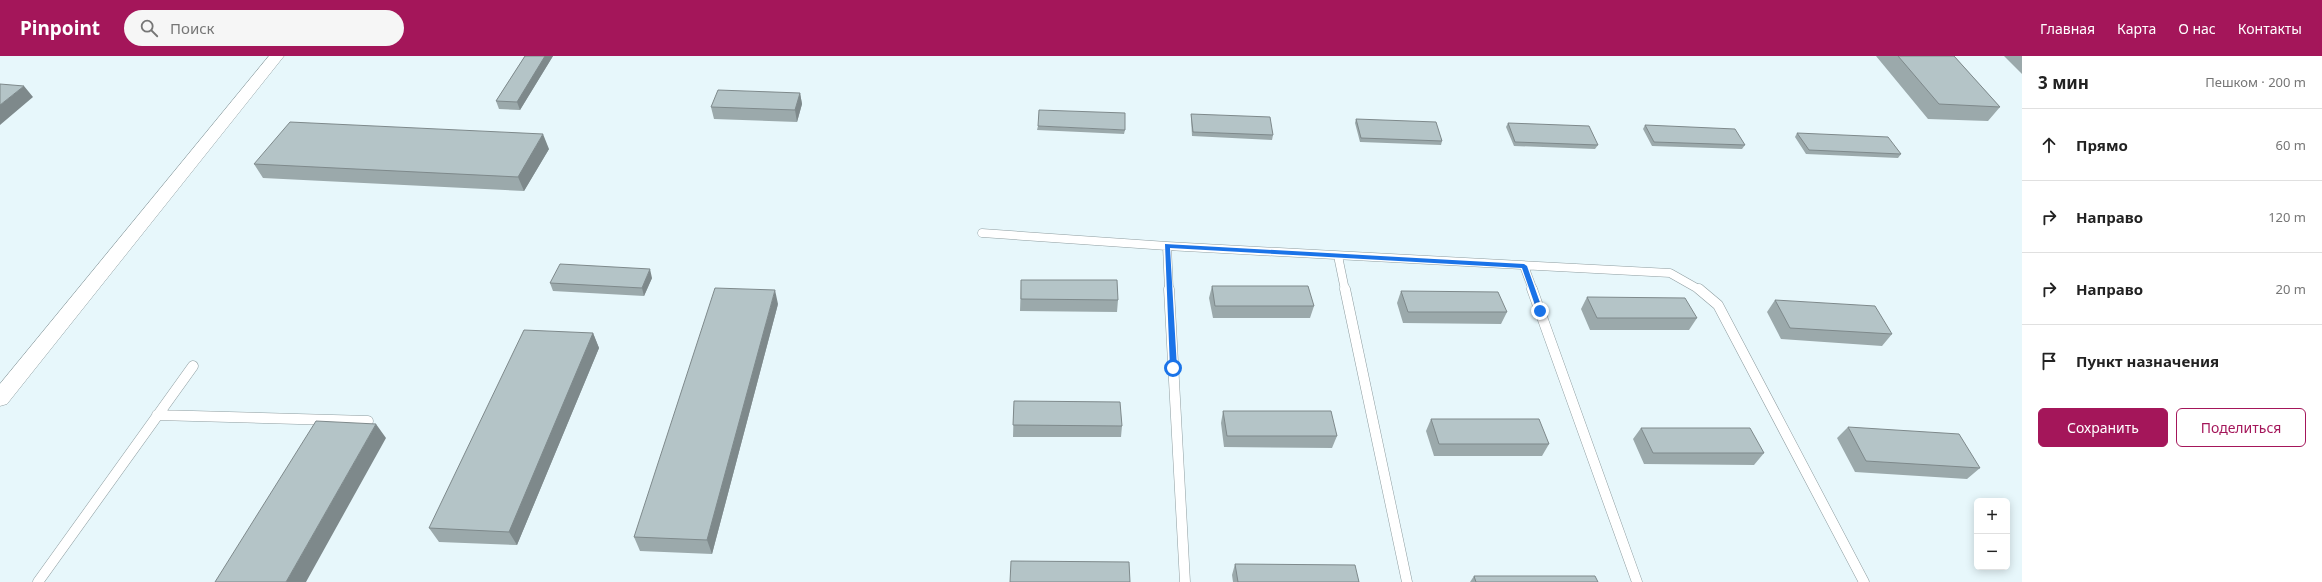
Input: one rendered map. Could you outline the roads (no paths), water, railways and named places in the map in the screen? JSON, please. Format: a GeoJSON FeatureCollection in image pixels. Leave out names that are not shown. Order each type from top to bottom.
{"type":"FeatureCollection","features":[{"type":"Feature","properties":{"kind":"street"},"geometry":{"type":"LineString","coordinates":[[0,398],[277,56]]}},
{"type":"Feature","properties":{"kind":"lane"},"geometry":{"type":"LineString","coordinates":[[982,233],[1338,256],[1670,273],[1697,287],[1718,305],[1864,582]]}},
{"type":"Feature","properties":{"kind":"lane"},"geometry":{"type":"LineString","coordinates":[[1167,246],[1185,582]]}},
{"type":"Feature","properties":{"kind":"lane"},"geometry":{"type":"LineString","coordinates":[[1338,256],[1407,582]]}},
{"type":"Feature","properties":{"kind":"lane"},"geometry":{"type":"LineString","coordinates":[[1524,266],[1637,582]]}},
{"type":"Feature","properties":{"kind":"lane"},"geometry":{"type":"LineString","coordinates":[[38,582],[193,366]]}},
{"type":"Feature","properties":{"kind":"lane"},"geometry":{"type":"LineString","coordinates":[[157,416],[368,421]]}}]}
